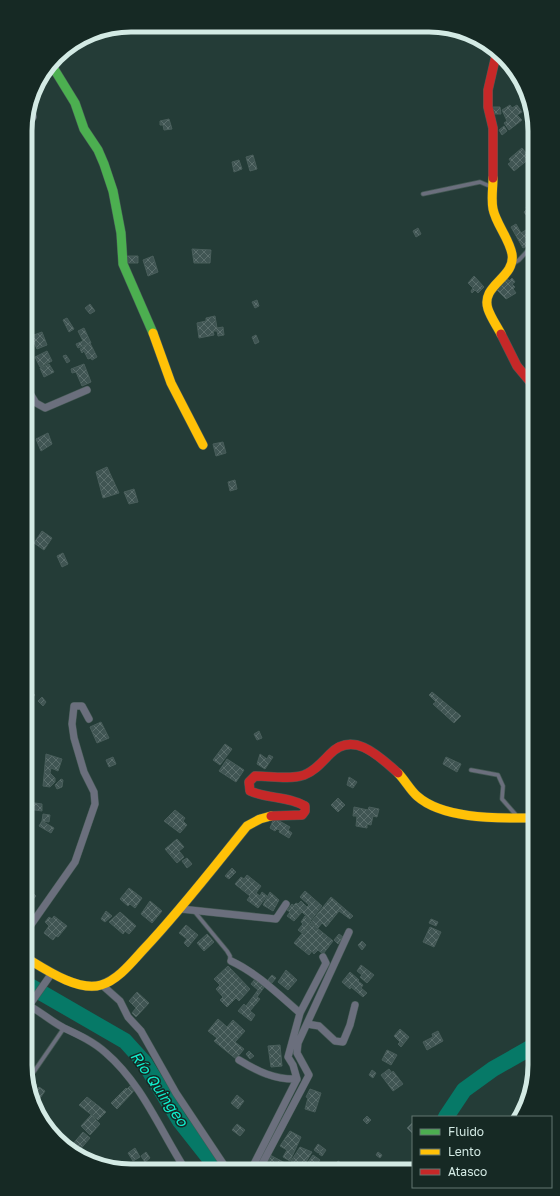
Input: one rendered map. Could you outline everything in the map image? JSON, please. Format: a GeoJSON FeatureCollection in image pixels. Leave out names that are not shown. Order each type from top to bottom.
{"type":"FeatureCollection","features":[{"type":"Feature","properties":{"kind":"street"},"geometry":{"type":"LineString","coordinates":[[496,59],[488,90],[488,108],[493,128],[493,209],[512,254],[511,264],[507,273],[489,291],[487,302],[488,309],[517,366],[528,379]]}},
{"type":"Feature","properties":{"kind":"street"},"geometry":{"type":"LineString","coordinates":[[54,69],[75,103],[84,129],[98,150],[104,164],[113,191],[121,233],[123,264],[159,345],[171,383],[203,445]]}},
{"type":"Feature","properties":{"kind":"street"},"geometry":{"type":"LineString","coordinates":[[32,397],[36,403],[45,408],[87,390]]}},
{"type":"Feature","properties":{"kind":"street"},"geometry":{"type":"LineString","coordinates":[[32,923],[75,862],[95,804],[94,792],[84,772],[74,738],[72,724],[74,706],[82,706],[89,719]]}},
{"type":"Feature","properties":{"kind":"street"},"geometry":{"type":"LineString","coordinates":[[32,962],[49,977],[87,986],[102,985],[125,968],[181,909],[255,819],[279,814],[302,815],[305,811],[306,806],[298,801],[267,797],[250,791],[249,782],[252,777],[266,775],[303,776],[320,765],[333,750],[341,746],[352,744],[363,747],[401,776],[418,797],[429,804],[452,812],[528,818]]}},
{"type":"Feature","properties":{"kind":"street"},"geometry":{"type":"LineString","coordinates":[[181,909],[276,919],[286,904]]}},
{"type":"Feature","properties":{"kind":"street"},"geometry":{"type":"LineString","coordinates":[[262,1164],[310,1074],[298,1053],[298,1043],[348,932]]}},
{"type":"Feature","properties":{"kind":"street"},"geometry":{"type":"LineString","coordinates":[[254,1164],[297,1079],[293,1065],[288,1057],[300,1012],[326,962],[322,957]]}},
{"type":"Feature","properties":{"kind":"street"},"geometry":{"type":"LineString","coordinates":[[230,962],[243,966],[266,983],[300,1012]]}},
{"type":"Feature","properties":{"kind":"street"},"geometry":{"type":"LineString","coordinates":[[32,1001],[49,977]]}},
{"type":"Feature","properties":{"kind":"street"},"geometry":{"type":"LineString","coordinates":[[102,985],[120,1001],[128,1017],[141,1031],[176,1093],[223,1164]]}},
{"type":"Feature","properties":{"kind":"street"},"geometry":{"type":"LineString","coordinates":[[307,1024],[319,1026],[335,1041],[343,1042],[350,1025],[355,1005]]}},
{"type":"Feature","properties":{"kind":"street"},"geometry":{"type":"LineString","coordinates":[[32,1007],[64,1028],[75,1032],[105,1052],[133,1082],[182,1164]]}},
{"type":"Feature","properties":{"kind":"street"},"geometry":{"type":"LineString","coordinates":[[239,1060],[256,1070],[271,1076],[286,1079],[297,1079]]}},
{"type":"Feature","properties":{"kind":"lane"},"geometry":{"type":"LineString","coordinates":[[422,194],[480,182],[493,187]]}},
{"type":"Feature","properties":{"kind":"lane"},"geometry":{"type":"LineString","coordinates":[[511,264],[519,260],[528,250]]}},
{"type":"Feature","properties":{"kind":"lane"},"geometry":{"type":"LineString","coordinates":[[471,770],[498,775],[503,786],[502,799],[518,818]]}},
{"type":"Feature","properties":{"kind":"lane"},"geometry":{"type":"LineString","coordinates":[[193,910],[227,951],[230,962]]}},
{"type":"Feature","properties":{"kind":"lane"},"geometry":{"type":"LineString","coordinates":[[33,1073],[64,1028]]}},
{"type":"Feature","properties":{"kind":"building"},"geometry":{"type":"Polygon","coordinates":[[[510,105],[512,108],[517,105],[522,112],[517,115],[522,120],[509,130],[504,123],[507,121],[502,110],[510,105]]]}},
{"type":"Feature","properties":{"kind":"building"},"geometry":{"type":"Polygon","coordinates":[[[491,107],[500,107],[501,114],[491,114],[491,107]]]}},
{"type":"Feature","properties":{"kind":"building"},"geometry":{"type":"Polygon","coordinates":[[[169,119],[172,129],[164,130],[163,125],[160,125],[160,121],[169,119]]]}},
{"type":"Feature","properties":{"kind":"building"},"geometry":{"type":"Polygon","coordinates":[[[504,126],[507,131],[502,135],[499,130],[504,126]]]}},
{"type":"Feature","properties":{"kind":"building"},"geometry":{"type":"Polygon","coordinates":[[[522,148],[528,156],[528,160],[514,171],[508,164],[511,162],[509,159],[522,148]]]}},
{"type":"Feature","properties":{"kind":"building"},"geometry":{"type":"Polygon","coordinates":[[[253,155],[257,169],[250,171],[246,157],[253,155]]]}},
{"type":"Feature","properties":{"kind":"building"},"geometry":{"type":"Polygon","coordinates":[[[239,160],[242,169],[234,172],[232,162],[239,160]]]}},
{"type":"Feature","properties":{"kind":"building"},"geometry":{"type":"Polygon","coordinates":[[[528,205],[528,213],[526,215],[524,212],[527,209],[526,207],[528,205]]]}},
{"type":"Feature","properties":{"kind":"building"},"geometry":{"type":"Polygon","coordinates":[[[516,224],[521,233],[526,230],[528,234],[528,245],[523,248],[511,227],[516,224]]]}},
{"type":"Feature","properties":{"kind":"building"},"geometry":{"type":"Polygon","coordinates":[[[418,228],[421,234],[416,237],[413,231],[418,228]]]}},
{"type":"Feature","properties":{"kind":"building"},"geometry":{"type":"Polygon","coordinates":[[[192,249],[211,250],[210,263],[194,263],[192,249]]]}},
{"type":"Feature","properties":{"kind":"building"},"geometry":{"type":"Polygon","coordinates":[[[126,256],[138,256],[138,263],[126,263],[126,256]]]}},
{"type":"Feature","properties":{"kind":"building"},"geometry":{"type":"Polygon","coordinates":[[[153,256],[158,272],[148,276],[143,260],[153,256]]]}},
{"type":"Feature","properties":{"kind":"building"},"geometry":{"type":"Polygon","coordinates":[[[474,276],[484,287],[478,293],[475,290],[472,293],[471,291],[473,288],[468,283],[474,276]]]}},
{"type":"Feature","properties":{"kind":"building"},"geometry":{"type":"Polygon","coordinates":[[[507,278],[509,281],[512,278],[515,282],[512,284],[515,287],[513,289],[516,293],[506,299],[497,290],[507,278]]]}},
{"type":"Feature","properties":{"kind":"building"},"geometry":{"type":"Polygon","coordinates":[[[257,300],[259,306],[255,308],[252,302],[257,300]]]}},
{"type":"Feature","properties":{"kind":"building"},"geometry":{"type":"Polygon","coordinates":[[[90,304],[95,311],[90,314],[85,308],[90,304]]]}},
{"type":"Feature","properties":{"kind":"building"},"geometry":{"type":"Polygon","coordinates":[[[215,316],[217,328],[223,327],[224,335],[218,336],[217,331],[213,331],[214,335],[199,338],[197,323],[206,321],[206,318],[215,316]]]}},
{"type":"Feature","properties":{"kind":"building"},"geometry":{"type":"Polygon","coordinates":[[[67,318],[74,329],[69,332],[63,320],[67,318]]]}},
{"type":"Feature","properties":{"kind":"building"},"geometry":{"type":"Polygon","coordinates":[[[84,328],[91,343],[78,348],[76,344],[83,341],[78,331],[84,328]]]}},
{"type":"Feature","properties":{"kind":"building"},"geometry":{"type":"Polygon","coordinates":[[[42,332],[47,345],[37,349],[32,336],[42,332]]]}},
{"type":"Feature","properties":{"kind":"building"},"geometry":{"type":"Polygon","coordinates":[[[256,335],[259,342],[255,344],[252,337],[256,335]]]}},
{"type":"Feature","properties":{"kind":"building"},"geometry":{"type":"Polygon","coordinates":[[[90,343],[97,357],[92,360],[91,358],[88,359],[84,351],[82,353],[80,349],[90,343]]]}},
{"type":"Feature","properties":{"kind":"building"},"geometry":{"type":"Polygon","coordinates":[[[47,351],[52,361],[40,367],[35,357],[47,351]]]}},
{"type":"Feature","properties":{"kind":"building"},"geometry":{"type":"Polygon","coordinates":[[[66,355],[70,361],[67,363],[63,356],[66,355]]]}},
{"type":"Feature","properties":{"kind":"building"},"geometry":{"type":"Polygon","coordinates":[[[49,364],[54,372],[44,377],[40,368],[49,364]]]}},
{"type":"Feature","properties":{"kind":"building"},"geometry":{"type":"Polygon","coordinates":[[[84,364],[91,382],[82,386],[76,372],[72,373],[71,369],[84,364]]]}},
{"type":"Feature","properties":{"kind":"building"},"geometry":{"type":"Polygon","coordinates":[[[48,433],[52,444],[41,451],[36,439],[48,433]]]}},
{"type":"Feature","properties":{"kind":"building"},"geometry":{"type":"Polygon","coordinates":[[[223,442],[226,453],[216,456],[213,444],[223,442]]]}},
{"type":"Feature","properties":{"kind":"building"},"geometry":{"type":"Polygon","coordinates":[[[107,467],[119,493],[103,498],[96,472],[107,467]]]}},
{"type":"Feature","properties":{"kind":"building"},"geometry":{"type":"Polygon","coordinates":[[[235,480],[237,489],[230,491],[228,482],[235,480]]]}},
{"type":"Feature","properties":{"kind":"building"},"geometry":{"type":"Polygon","coordinates":[[[134,489],[138,502],[129,504],[124,492],[134,489]]]}},
{"type":"Feature","properties":{"kind":"building"},"geometry":{"type":"Polygon","coordinates":[[[42,531],[52,538],[44,550],[34,543],[42,531]]]}},
{"type":"Feature","properties":{"kind":"building"},"geometry":{"type":"Polygon","coordinates":[[[63,553],[68,564],[62,567],[57,556],[63,553]]]}},
{"type":"Feature","properties":{"kind":"building"},"geometry":{"type":"Polygon","coordinates":[[[432,692],[461,716],[454,723],[433,704],[436,702],[429,695],[432,692]]]}},
{"type":"Feature","properties":{"kind":"building"},"geometry":{"type":"Polygon","coordinates":[[[42,697],[46,702],[43,706],[38,701],[42,697]]]}},
{"type":"Feature","properties":{"kind":"building"},"geometry":{"type":"Polygon","coordinates":[[[101,722],[109,738],[97,743],[90,727],[101,722]]]}},
{"type":"Feature","properties":{"kind":"building"},"geometry":{"type":"Polygon","coordinates":[[[259,731],[262,738],[257,740],[254,734],[259,731]]]}},
{"type":"Feature","properties":{"kind":"building"},"geometry":{"type":"Polygon","coordinates":[[[225,744],[232,749],[220,765],[213,760],[225,744]]]}},
{"type":"Feature","properties":{"kind":"building"},"geometry":{"type":"Polygon","coordinates":[[[46,754],[62,759],[58,771],[51,768],[50,773],[55,778],[55,782],[50,787],[43,786],[46,754]]]}},
{"type":"Feature","properties":{"kind":"building"},"geometry":{"type":"Polygon","coordinates":[[[260,754],[267,759],[269,755],[273,757],[265,769],[257,764],[260,754]]]}},
{"type":"Feature","properties":{"kind":"building"},"geometry":{"type":"Polygon","coordinates":[[[113,757],[116,764],[109,767],[106,760],[113,757]]]}},
{"type":"Feature","properties":{"kind":"building"},"geometry":{"type":"Polygon","coordinates":[[[446,757],[461,764],[457,772],[443,764],[446,757]]]}},
{"type":"Feature","properties":{"kind":"building"},"geometry":{"type":"Polygon","coordinates":[[[227,759],[244,770],[236,782],[219,771],[227,759]]]}},
{"type":"Feature","properties":{"kind":"building"},"geometry":{"type":"Polygon","coordinates":[[[349,777],[357,782],[353,788],[347,785],[349,777]]]}},
{"type":"Feature","properties":{"kind":"building"},"geometry":{"type":"Polygon","coordinates":[[[61,779],[63,780],[62,787],[57,789],[55,785],[61,779]]]}},
{"type":"Feature","properties":{"kind":"building"},"geometry":{"type":"Polygon","coordinates":[[[338,798],[345,805],[338,812],[331,805],[338,798]]]}},
{"type":"Feature","properties":{"kind":"building"},"geometry":{"type":"Polygon","coordinates":[[[32,803],[42,804],[42,811],[32,810],[32,803]]]}},
{"type":"Feature","properties":{"kind":"building"},"geometry":{"type":"Polygon","coordinates":[[[354,807],[368,810],[369,807],[379,809],[377,817],[373,816],[371,825],[367,824],[367,828],[356,826],[357,816],[353,816],[354,807]]]}},
{"type":"Feature","properties":{"kind":"building"},"geometry":{"type":"Polygon","coordinates":[[[175,810],[185,818],[183,821],[187,825],[180,833],[164,821],[175,810]]]}},
{"type":"Feature","properties":{"kind":"building"},"geometry":{"type":"Polygon","coordinates":[[[43,814],[50,815],[49,822],[42,821],[43,814]]]}},
{"type":"Feature","properties":{"kind":"building"},"geometry":{"type":"Polygon","coordinates":[[[274,818],[290,827],[288,830],[292,833],[289,838],[279,832],[280,830],[277,829],[275,831],[270,828],[274,818]]]}},
{"type":"Feature","properties":{"kind":"building"},"geometry":{"type":"Polygon","coordinates":[[[42,821],[54,828],[51,833],[39,826],[42,821]]]}},
{"type":"Feature","properties":{"kind":"building"},"geometry":{"type":"Polygon","coordinates":[[[177,839],[184,847],[179,851],[184,857],[177,863],[165,849],[177,839]]]}},
{"type":"Feature","properties":{"kind":"building"},"geometry":{"type":"Polygon","coordinates":[[[187,858],[192,864],[187,868],[182,861],[187,858]]]}},
{"type":"Feature","properties":{"kind":"building"},"geometry":{"type":"Polygon","coordinates":[[[232,868],[236,872],[229,879],[225,876],[232,868]]]}},
{"type":"Feature","properties":{"kind":"building"},"geometry":{"type":"Polygon","coordinates":[[[247,875],[261,886],[256,893],[260,896],[262,892],[267,896],[258,908],[247,900],[250,896],[235,884],[241,877],[244,879],[247,875]]]}},
{"type":"Feature","properties":{"kind":"building"},"geometry":{"type":"Polygon","coordinates":[[[129,888],[142,898],[135,908],[130,904],[128,906],[120,899],[129,888]]]}},
{"type":"Feature","properties":{"kind":"building"},"geometry":{"type":"Polygon","coordinates":[[[305,891],[322,906],[311,920],[294,905],[301,901],[307,907],[309,905],[300,897],[305,891]]]}},
{"type":"Feature","properties":{"kind":"building"},"geometry":{"type":"Polygon","coordinates":[[[32,892],[36,896],[32,900],[32,892]]]}},
{"type":"Feature","properties":{"kind":"building"},"geometry":{"type":"Polygon","coordinates":[[[270,892],[279,900],[273,911],[263,905],[270,892]]]}},
{"type":"Feature","properties":{"kind":"building"},"geometry":{"type":"Polygon","coordinates":[[[331,897],[353,916],[350,919],[339,911],[326,927],[322,923],[318,928],[311,922],[331,897]]]}},
{"type":"Feature","properties":{"kind":"building"},"geometry":{"type":"Polygon","coordinates":[[[150,901],[162,911],[152,923],[141,914],[150,901]]]}},
{"type":"Feature","properties":{"kind":"building"},"geometry":{"type":"Polygon","coordinates":[[[292,904],[302,912],[294,921],[287,916],[290,912],[287,910],[292,904]]]}},
{"type":"Feature","properties":{"kind":"building"},"geometry":{"type":"Polygon","coordinates":[[[106,911],[112,916],[105,922],[101,919],[106,911]]]}},
{"type":"Feature","properties":{"kind":"building"},"geometry":{"type":"Polygon","coordinates":[[[120,912],[136,926],[129,934],[125,931],[123,934],[109,922],[120,912]]]}},
{"type":"Feature","properties":{"kind":"building"},"geometry":{"type":"Polygon","coordinates":[[[54,916],[67,926],[58,937],[56,936],[53,940],[44,933],[49,926],[45,922],[49,917],[52,919],[54,916]]]}},
{"type":"Feature","properties":{"kind":"building"},"geometry":{"type":"Polygon","coordinates":[[[305,916],[311,921],[302,933],[298,930],[303,924],[301,922],[305,916]]]}},
{"type":"Feature","properties":{"kind":"building"},"geometry":{"type":"Polygon","coordinates":[[[431,919],[438,922],[436,926],[429,923],[431,919]]]}},
{"type":"Feature","properties":{"kind":"building"},"geometry":{"type":"Polygon","coordinates":[[[311,923],[333,941],[323,954],[318,950],[314,954],[312,951],[309,955],[294,943],[311,923]]]}},
{"type":"Feature","properties":{"kind":"building"},"geometry":{"type":"Polygon","coordinates":[[[186,925],[198,935],[188,947],[184,943],[187,939],[179,933],[186,925]]]}},
{"type":"Feature","properties":{"kind":"building"},"geometry":{"type":"Polygon","coordinates":[[[430,927],[441,932],[434,947],[423,942],[430,927]]]}},
{"type":"Feature","properties":{"kind":"building"},"geometry":{"type":"Polygon","coordinates":[[[207,934],[214,942],[204,951],[197,943],[207,934]]]}},
{"type":"Feature","properties":{"kind":"building"},"geometry":{"type":"Polygon","coordinates":[[[339,934],[343,937],[338,944],[334,940],[339,934]]]}},
{"type":"Feature","properties":{"kind":"building"},"geometry":{"type":"Polygon","coordinates":[[[362,941],[366,945],[362,950],[358,945],[362,941]]]}},
{"type":"Feature","properties":{"kind":"building"},"geometry":{"type":"Polygon","coordinates":[[[361,965],[374,975],[367,983],[360,977],[362,975],[357,971],[361,965]]]}},
{"type":"Feature","properties":{"kind":"building"},"geometry":{"type":"Polygon","coordinates":[[[228,966],[250,989],[239,1001],[236,998],[227,1007],[220,1000],[223,997],[216,989],[220,985],[214,979],[228,966]]]}},
{"type":"Feature","properties":{"kind":"building"},"geometry":{"type":"Polygon","coordinates":[[[286,970],[297,980],[288,990],[278,982],[286,970]]]}},
{"type":"Feature","properties":{"kind":"building"},"geometry":{"type":"Polygon","coordinates":[[[350,972],[363,985],[361,988],[367,993],[363,997],[342,982],[350,972]]]}},
{"type":"Feature","properties":{"kind":"building"},"geometry":{"type":"Polygon","coordinates":[[[272,975],[276,978],[271,984],[267,981],[272,975]]]}},
{"type":"Feature","properties":{"kind":"building"},"geometry":{"type":"Polygon","coordinates":[[[255,979],[265,986],[257,997],[260,999],[250,1011],[255,1015],[251,1021],[238,1011],[244,1004],[246,1006],[258,990],[251,984],[255,979]]]}},
{"type":"Feature","properties":{"kind":"building"},"geometry":{"type":"Polygon","coordinates":[[[137,992],[149,1003],[136,1017],[132,1013],[136,1008],[129,1001],[137,992]]]}},
{"type":"Feature","properties":{"kind":"building"},"geometry":{"type":"Polygon","coordinates":[[[218,1019],[227,1027],[233,1020],[245,1031],[235,1042],[244,1049],[236,1059],[214,1041],[217,1038],[208,1031],[218,1019]]]}},
{"type":"Feature","properties":{"kind":"building"},"geometry":{"type":"Polygon","coordinates":[[[400,1029],[409,1037],[401,1047],[398,1044],[400,1042],[394,1036],[400,1029]]]}},
{"type":"Feature","properties":{"kind":"building"},"geometry":{"type":"Polygon","coordinates":[[[438,1031],[443,1041],[427,1050],[423,1042],[433,1037],[432,1034],[438,1031]]]}},
{"type":"Feature","properties":{"kind":"building"},"geometry":{"type":"Polygon","coordinates":[[[280,1045],[282,1066],[271,1067],[268,1046],[280,1045]]]}},
{"type":"Feature","properties":{"kind":"building"},"geometry":{"type":"Polygon","coordinates":[[[387,1050],[397,1055],[391,1065],[382,1060],[387,1050]]]}},
{"type":"Feature","properties":{"kind":"building"},"geometry":{"type":"Polygon","coordinates":[[[249,1051],[254,1056],[250,1059],[246,1054],[249,1051]]]}},
{"type":"Feature","properties":{"kind":"building"},"geometry":{"type":"Polygon","coordinates":[[[389,1069],[392,1073],[393,1071],[403,1084],[393,1091],[381,1075],[389,1069]]]}},
{"type":"Feature","properties":{"kind":"building"},"geometry":{"type":"Polygon","coordinates":[[[372,1070],[376,1073],[373,1078],[369,1075],[372,1070]]]}},
{"type":"Feature","properties":{"kind":"building"},"geometry":{"type":"Polygon","coordinates":[[[130,1086],[134,1090],[117,1109],[111,1103],[130,1086]]]}},
{"type":"Feature","properties":{"kind":"building"},"geometry":{"type":"Polygon","coordinates":[[[39,1087],[45,1091],[39,1100],[36,1091],[39,1087]]]}},
{"type":"Feature","properties":{"kind":"building"},"geometry":{"type":"Polygon","coordinates":[[[310,1089],[321,1093],[315,1112],[305,1109],[308,1098],[306,1097],[310,1089]]]}},
{"type":"Feature","properties":{"kind":"building"},"geometry":{"type":"Polygon","coordinates":[[[237,1095],[244,1101],[238,1109],[231,1103],[237,1095]]]}},
{"type":"Feature","properties":{"kind":"building"},"geometry":{"type":"Polygon","coordinates":[[[87,1097],[106,1112],[98,1120],[79,1105],[87,1097]]]}},
{"type":"Feature","properties":{"kind":"building"},"geometry":{"type":"Polygon","coordinates":[[[91,1115],[100,1124],[90,1135],[81,1126],[91,1115]]]}},
{"type":"Feature","properties":{"kind":"building"},"geometry":{"type":"Polygon","coordinates":[[[367,1116],[371,1120],[367,1124],[363,1120],[367,1116]]]}},
{"type":"Feature","properties":{"kind":"building"},"geometry":{"type":"Polygon","coordinates":[[[412,1123],[412,1133],[407,1128],[412,1123]]]}},
{"type":"Feature","properties":{"kind":"building"},"geometry":{"type":"Polygon","coordinates":[[[237,1124],[245,1130],[240,1136],[232,1130],[237,1124]]]}},
{"type":"Feature","properties":{"kind":"building"},"geometry":{"type":"Polygon","coordinates":[[[290,1131],[301,1137],[290,1161],[283,1157],[287,1150],[280,1146],[290,1131]]]}},
{"type":"Feature","properties":{"kind":"building"},"geometry":{"type":"Polygon","coordinates":[[[83,1132],[90,1138],[80,1150],[72,1145],[83,1132]]]}},
{"type":"Feature","properties":{"kind":"building"},"geometry":{"type":"Polygon","coordinates":[[[318,1144],[326,1150],[322,1156],[319,1154],[321,1150],[318,1153],[314,1150],[318,1144]]]}},
{"type":"Feature","properties":{"kind":"building"},"geometry":{"type":"Polygon","coordinates":[[[300,1147],[312,1152],[305,1164],[297,1164],[291,1161],[300,1147]]]}},
{"type":"Feature","properties":{"kind":"building"},"geometry":{"type":"Polygon","coordinates":[[[135,1148],[140,1157],[133,1161],[128,1153],[135,1148]]]}},
{"type":"Feature","properties":{"kind":"building"},"geometry":{"type":"Polygon","coordinates":[[[146,1152],[150,1158],[145,1162],[141,1156],[146,1152]]]}},
{"type":"Feature","properties":{"kind":"building"},"geometry":{"type":"Polygon","coordinates":[[[378,1152],[382,1155],[380,1158],[376,1155],[378,1152]]]}},
{"type":"Feature","properties":{"kind":"building"},"geometry":{"type":"Polygon","coordinates":[[[270,1155],[287,1164],[267,1164],[265,1163],[270,1155]]]}},
{"type":"Feature","properties":{"kind":"building"},"geometry":{"type":"Polygon","coordinates":[[[313,1155],[320,1160],[317,1164],[310,1164],[308,1162],[313,1155]]]}},
{"type":"Feature","properties":{"kind":"waterway","name":"Río Quingeo"},"geometry":{"type":"LineString","coordinates":[[32,987],[125,1041],[144,1062],[180,1121],[214,1164]]}},
{"type":"Feature","properties":{"kind":"waterway","name":"Río Quingeo"},"geometry":{"type":"LineString","coordinates":[[447,1116],[464,1090],[493,1069],[528,1049]]}},
{"type":"Feature","properties":{"kind":"traffic: fast"},"geometry":{"type":"LineString","coordinates":[[54,69],[75,103],[84,129],[98,150],[104,164],[113,191],[121,233],[123,264],[153,333]]}},
{"type":"Feature","properties":{"kind":"traffic: slow"},"geometry":{"type":"LineString","coordinates":[[493,178],[493,209],[512,254],[512,262],[509,269],[493,287],[487,301],[489,312],[501,334]]}},
{"type":"Feature","properties":{"kind":"traffic: slow"},"geometry":{"type":"LineString","coordinates":[[153,333],[171,383],[203,445]]}},
{"type":"Feature","properties":{"kind":"traffic: slow"},"geometry":{"type":"LineString","coordinates":[[398,773],[417,796],[428,804],[442,810],[473,816],[528,818]]}},
{"type":"Feature","properties":{"kind":"traffic: slow"},"geometry":{"type":"LineString","coordinates":[[32,962],[73,983],[92,986],[107,983],[119,975],[170,920],[247,826],[260,819],[271,816]]}},
{"type":"Feature","properties":{"kind":"traffic: jam"},"geometry":{"type":"LineString","coordinates":[[493,178],[493,128],[488,107],[488,90],[495,58]]}},
{"type":"Feature","properties":{"kind":"traffic: jam"},"geometry":{"type":"LineString","coordinates":[[501,334],[517,366],[528,379]]}},
{"type":"Feature","properties":{"kind":"traffic: jam"},"geometry":{"type":"LineString","coordinates":[[271,816],[302,815],[305,811],[305,806],[292,801],[257,794],[250,791],[249,782],[255,776],[286,778],[304,775],[315,769],[339,747],[348,744],[366,748],[383,759],[398,773]]}}]}
